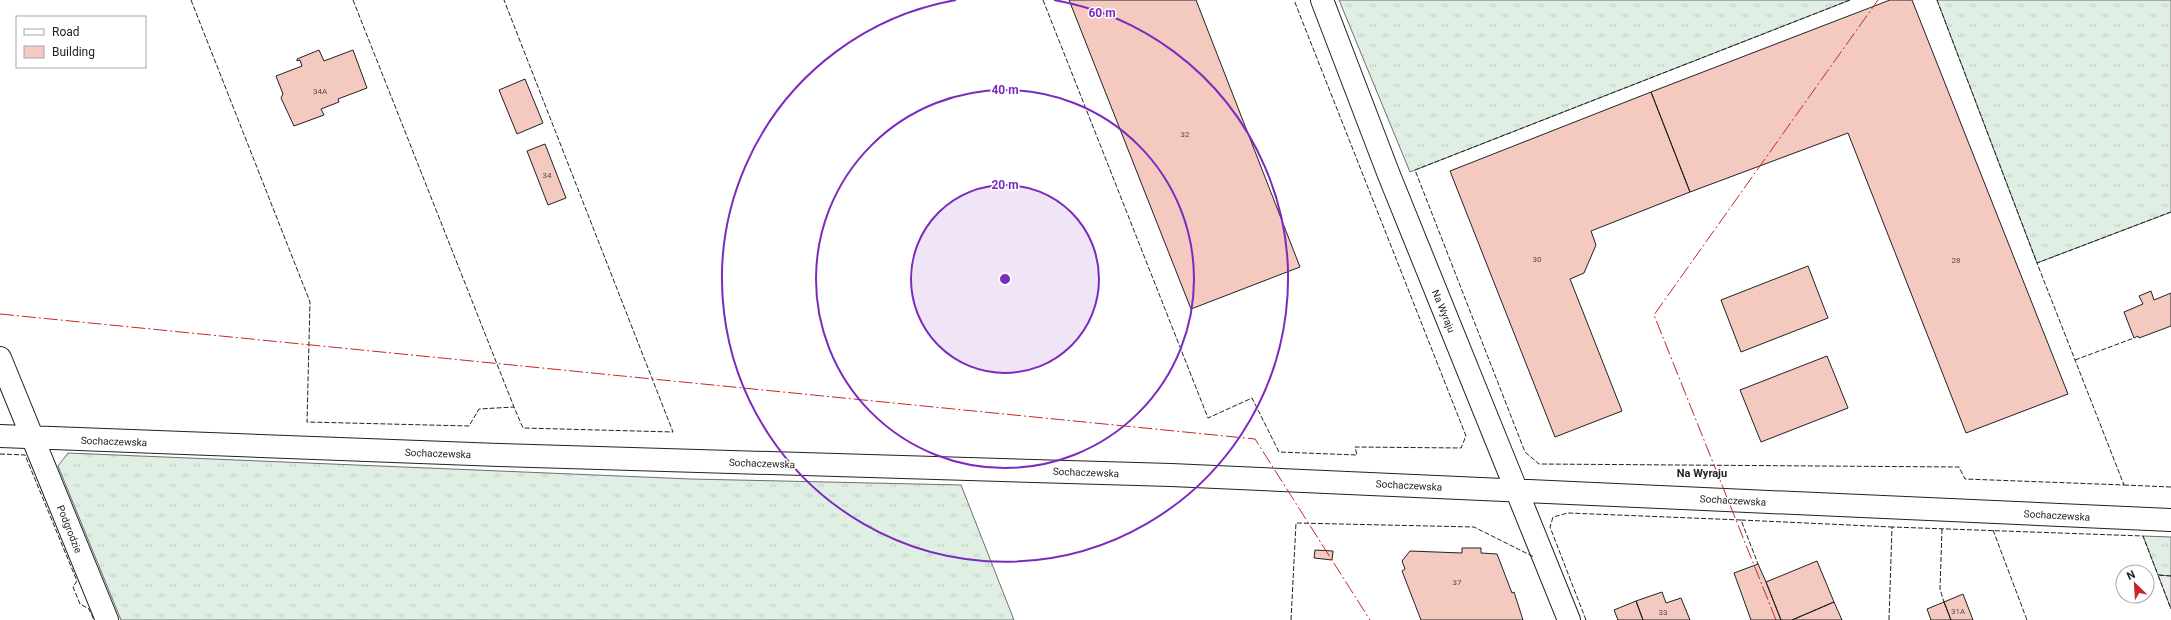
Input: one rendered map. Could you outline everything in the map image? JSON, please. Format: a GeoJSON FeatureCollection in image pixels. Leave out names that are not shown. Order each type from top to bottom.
{"type":"FeatureCollection","features":[{"type":"Feature","properties":{"kind":"street","name":"Na Wyraju"},"geometry":{"type":"LineString","coordinates":[[1322,0],[1392,182],[1569,620]]}},
{"type":"Feature","properties":{"kind":"street","name":"Podgrodzie"},"geometry":{"type":"LineString","coordinates":[[0,358],[107,620]]}},
{"type":"Feature","properties":{"kind":"street","name":"Sochaczewska"},"geometry":{"type":"LineString","coordinates":[[0,436],[498,455],[1171,475],[2171,520]]}},
{"type":"Feature","properties":{"kind":"green space"},"geometry":{"type":"Polygon","coordinates":[[[1339,0],[1850,0],[1410,172],[1339,0]]]}},
{"type":"Feature","properties":{"kind":"green space"},"geometry":{"type":"Polygon","coordinates":[[[1937,0],[2171,0],[2171,212],[2037,263],[1937,0]]]}},
{"type":"Feature","properties":{"kind":"green space"},"geometry":{"type":"Polygon","coordinates":[[[68,453],[691,479],[961,485],[1014,620],[121,620],[58,466],[68,453]]]}},
{"type":"Feature","properties":{"kind":"green space"},"geometry":{"type":"Polygon","coordinates":[[[2143,536],[2171,537],[2171,576],[2158,575],[2143,536]]]}},
{"type":"Feature","properties":{"kind":"shaded area"},"geometry":{"type":"Polygon","coordinates":[[[2158,575],[2171,576],[2171,609],[2158,575]]]}},
{"type":"Feature","properties":{"kind":"building"},"geometry":{"type":"Polygon","coordinates":[[[1069,0],[1196,0],[1300,267],[1191,309],[1069,0]]]}},
{"type":"Feature","properties":{"kind":"building"},"geometry":{"type":"Polygon","coordinates":[[[1890,0],[1912,0],[2068,394],[1966,433],[1848,133],[1690,192],[1651,92],[1890,0]]]}},
{"type":"Feature","properties":{"kind":"building"},"geometry":{"type":"Polygon","coordinates":[[[319,50],[324,61],[353,50],[367,88],[338,99],[339,102],[321,109],[324,115],[294,126],[281,98],[283,94],[276,76],[302,66],[300,60],[297,61],[297,59],[319,50]]]}},
{"type":"Feature","properties":{"kind":"building"},"geometry":{"type":"Polygon","coordinates":[[[525,79],[543,123],[517,134],[499,90],[525,79]]]}},
{"type":"Feature","properties":{"kind":"building"},"geometry":{"type":"Polygon","coordinates":[[[1651,92],[1690,192],[1591,231],[1596,245],[1584,273],[1570,279],[1622,411],[1555,437],[1450,171],[1651,92]]]}},
{"type":"Feature","properties":{"kind":"building"},"geometry":{"type":"Polygon","coordinates":[[[545,144],[566,198],[548,205],[527,151],[545,144]]]}},
{"type":"Feature","properties":{"kind":"building"},"geometry":{"type":"Polygon","coordinates":[[[1808,266],[1828,318],[1741,352],[1721,300],[1808,266]]]}},
{"type":"Feature","properties":{"kind":"building"},"geometry":{"type":"Polygon","coordinates":[[[2151,291],[2154,300],[2171,293],[2171,326],[2139,338],[2138,336],[2134,338],[2124,312],[2143,304],[2139,296],[2151,291]]]}},
{"type":"Feature","properties":{"kind":"building"},"geometry":{"type":"Polygon","coordinates":[[[1827,356],[1848,408],[1761,442],[1740,390],[1827,356]]]}},
{"type":"Feature","properties":{"kind":"building"},"geometry":{"type":"Polygon","coordinates":[[[1462,548],[1481,548],[1481,553],[1497,554],[1512,593],[1514,592],[1523,620],[1421,620],[1402,571],[1405,569],[1402,561],[1410,551],[1462,553],[1462,548]]]}},
{"type":"Feature","properties":{"kind":"building"},"geometry":{"type":"Polygon","coordinates":[[[1315,550],[1333,551],[1332,560],[1314,558],[1315,550]]]}},
{"type":"Feature","properties":{"kind":"building"},"geometry":{"type":"Polygon","coordinates":[[[1817,561],[1834,602],[1792,620],[1781,620],[1766,582],[1817,561]]]}},
{"type":"Feature","properties":{"kind":"building"},"geometry":{"type":"Polygon","coordinates":[[[1758,564],[1781,620],[1751,620],[1734,573],[1758,564]]]}},
{"type":"Feature","properties":{"kind":"building"},"geometry":{"type":"Polygon","coordinates":[[[1662,592],[1666,603],[1681,598],[1690,620],[1643,620],[1636,601],[1662,592]]]}},
{"type":"Feature","properties":{"kind":"building"},"geometry":{"type":"Polygon","coordinates":[[[1963,594],[1973,620],[1951,620],[1944,602],[1963,594]]]}},
{"type":"Feature","properties":{"kind":"building"},"geometry":{"type":"Polygon","coordinates":[[[1636,601],[1643,620],[1618,620],[1614,610],[1636,601]]]}},
{"type":"Feature","properties":{"kind":"building"},"geometry":{"type":"Polygon","coordinates":[[[1834,602],[1842,620],[1792,620],[1834,602]]]}},
{"type":"Feature","properties":{"kind":"building"},"geometry":{"type":"Polygon","coordinates":[[[1944,602],[1951,620],[1931,620],[1927,609],[1944,602]]]}},
{"type":"Feature","properties":{"kind":"fence"},"geometry":{"type":"LineString","coordinates":[[191,0],[310,302],[307,422],[469,426],[479,409],[514,407],[523,428],[673,432],[504,0]]}},
{"type":"Feature","properties":{"kind":"fence"},"geometry":{"type":"LineString","coordinates":[[353,0],[514,407]]}},
{"type":"Feature","properties":{"kind":"fence"},"geometry":{"type":"LineString","coordinates":[[1043,0],[1208,418],[1252,398],[1279,452],[1357,455],[1355,447],[1461,448],[1466,436],[1294,0]]}},
{"type":"Feature","properties":{"kind":"fence"},"geometry":{"type":"LineString","coordinates":[[1850,0],[1415,170],[1525,452],[1539,464],[1959,467],[1965,479],[2124,485],[2037,263]]}},
{"type":"Feature","properties":{"kind":"fence"},"geometry":{"type":"LineString","coordinates":[[1937,0],[2037,263],[2171,212]]}},
{"type":"Feature","properties":{"kind":"fence"},"geometry":{"type":"LineString","coordinates":[[2075,360],[2134,338]]}},
{"type":"Feature","properties":{"kind":"fence"},"geometry":{"type":"LineString","coordinates":[[0,454],[25,455],[77,581],[73,587],[80,604],[89,609],[94,620]]}},
{"type":"Feature","properties":{"kind":"fence"},"geometry":{"type":"LineString","coordinates":[[2124,485],[2171,487]]}},
{"type":"Feature","properties":{"kind":"fence"},"geometry":{"type":"LineString","coordinates":[[1586,620],[1550,527],[1553,517],[1568,513],[1741,520],[1758,564]]}},
{"type":"Feature","properties":{"kind":"fence"},"geometry":{"type":"LineString","coordinates":[[1741,520],[1892,527]]}},
{"type":"Feature","properties":{"kind":"fence"},"geometry":{"type":"LineString","coordinates":[[1291,620],[1296,523],[1474,527],[1534,557]]}},
{"type":"Feature","properties":{"kind":"fence"},"geometry":{"type":"LineString","coordinates":[[1889,620],[1892,527],[2143,536],[2158,575]]}},
{"type":"Feature","properties":{"kind":"fence"},"geometry":{"type":"LineString","coordinates":[[1942,529],[1940,589],[1944,602]]}},
{"type":"Feature","properties":{"kind":"fence"},"geometry":{"type":"LineString","coordinates":[[1993,530],[2027,620]]}},
{"type":"Feature","properties":{"kind":"fence"},"geometry":{"type":"LineString","coordinates":[[2171,576],[2158,575],[2171,609]]}},
{"type":"Feature","properties":{"kind":"power"},"geometry":{"type":"LineString","coordinates":[[1776,620],[1654,315],[1878,0]]}},
{"type":"Feature","properties":{"kind":"power"},"geometry":{"type":"LineString","coordinates":[[0,314],[1255,439],[1370,620]]}},
{"type":"Feature","properties":{"kind":"district","name":"Na Wyraju"},"geometry":{"type":"Point","coordinates":[1702,473]}}]}
